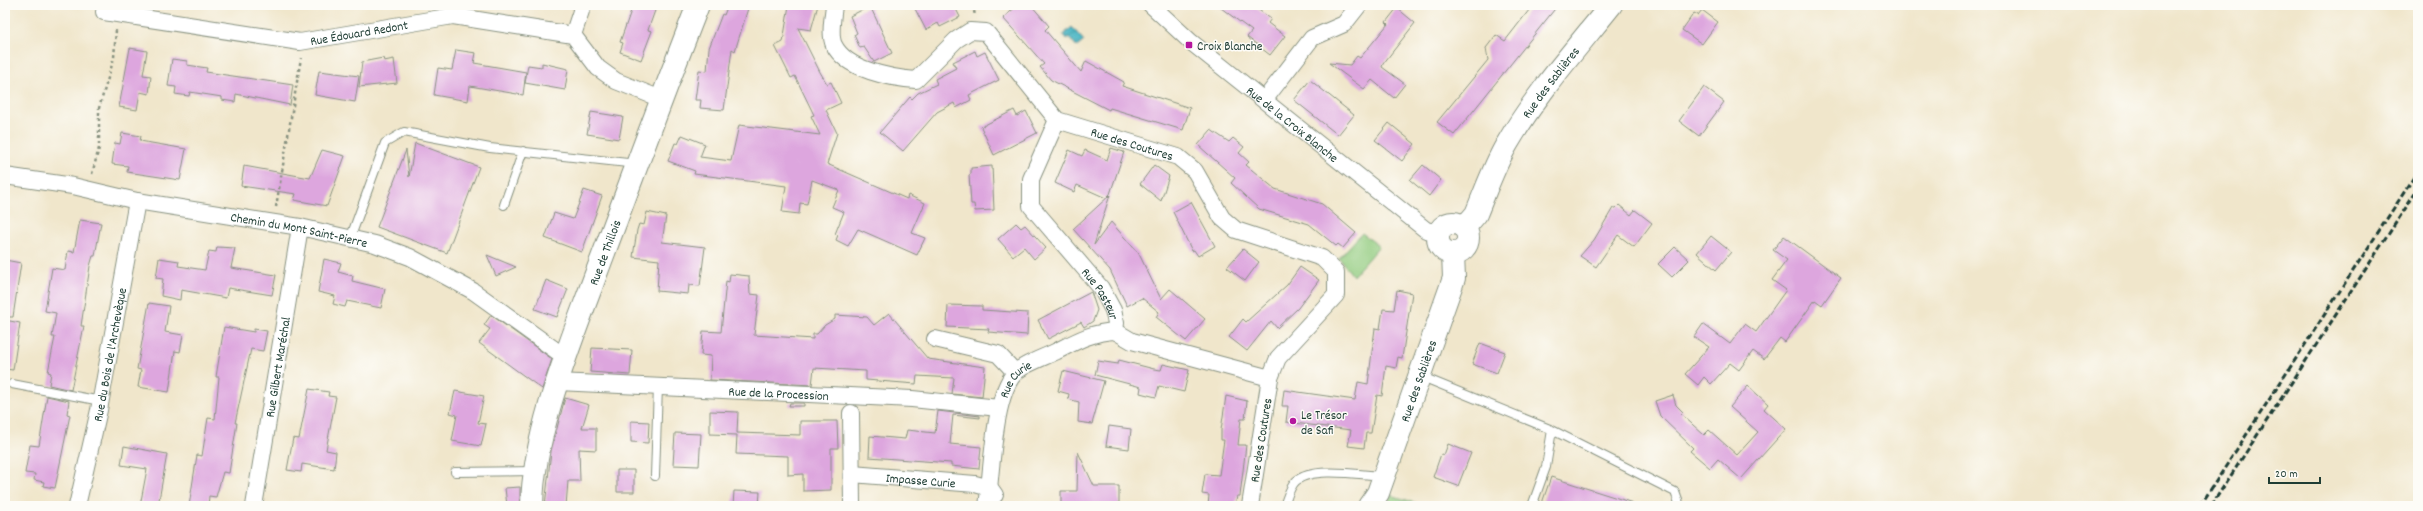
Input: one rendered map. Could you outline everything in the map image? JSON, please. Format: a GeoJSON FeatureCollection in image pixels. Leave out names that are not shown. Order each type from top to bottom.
{"type":"FeatureCollection","features":[{"type":"Feature","properties":{"kind":"street"},"geometry":{"type":"LineString","coordinates":[[583,5],[573,35],[598,68],[616,81],[662,100]]}},
{"type":"Feature","properties":{"kind":"street","name":"Rue de Thillois"},"geometry":{"type":"LineString","coordinates":[[532,506],[535,471],[565,357],[698,5]]}},
{"type":"Feature","properties":{"kind":"street"},"geometry":{"type":"LineString","coordinates":[[834,5],[832,18],[833,44],[845,61],[893,78],[916,80],[956,40],[970,31],[986,32],[1058,120]]}},
{"type":"Feature","properties":{"kind":"street","name":"Rue de la Croix Blanche"},"geometry":{"type":"LineString","coordinates":[[1150,5],[1191,42],[1265,99],[1426,230],[1439,233]]}},
{"type":"Feature","properties":{"kind":"street"},"geometry":{"type":"LineString","coordinates":[[1265,99],[1312,38],[1344,24],[1359,5]]}},
{"type":"Feature","properties":{"kind":"street","name":"Rue des Sablières"},"geometry":{"type":"LineString","coordinates":[[1462,226],[1470,221],[1476,214],[1507,145],[1529,110],[1556,72],[1611,5]]}},
{"type":"Feature","properties":{"kind":"street","name":"Rue Édouard Redont"},"geometry":{"type":"LineString","coordinates":[[111,13],[304,42],[453,16],[573,35]]}},
{"type":"Feature","properties":{"kind":"street","name":"Rue Pasteur"},"geometry":{"type":"LineString","coordinates":[[1058,120],[1031,179],[1031,206],[1101,288],[1113,310],[1116,323],[1115,331],[1132,341],[1270,378]]}},
{"type":"Feature","properties":{"kind":"street","name":"Rue des Coutures"},"geometry":{"type":"LineString","coordinates":[[1058,120],[1178,157],[1195,171],[1222,218],[1236,230],[1322,258],[1336,272],[1336,295],[1278,358],[1270,378],[1250,506]]}},
{"type":"Feature","properties":{"kind":"street","name":"Chemin du Mont Saint-Pierre"},"geometry":{"type":"LineString","coordinates":[[5,176],[73,186],[88,191],[137,202],[300,227],[375,244],[410,257],[473,292],[565,357]]}},
{"type":"Feature","properties":{"kind":"street","name":"Rue du Bois de l'Archevèque"},"geometry":{"type":"LineString","coordinates":[[76,506],[101,401],[137,202]]}},
{"type":"Feature","properties":{"kind":"street"},"geometry":{"type":"LineString","coordinates":[[1449,224],[1462,226],[1468,234],[1467,244],[1460,251],[1453,253],[1441,246],[1439,233],[1449,224]]}},
{"type":"Feature","properties":{"kind":"street","name":"Rue Gilbert Maréchal"},"geometry":{"type":"LineString","coordinates":[[254,506],[300,227]]}},
{"type":"Feature","properties":{"kind":"street","name":"Rue des Sablières"},"geometry":{"type":"LineString","coordinates":[[1369,506],[1378,493],[1454,278],[1453,253]]}},
{"type":"Feature","properties":{"kind":"street","name":"Rue Curie"},"geometry":{"type":"LineString","coordinates":[[987,506],[999,408],[1004,392],[1015,372],[1086,337],[1100,332],[1115,331]]}},
{"type":"Feature","properties":{"kind":"street"},"geometry":{"type":"LineString","coordinates":[[935,339],[998,354],[1015,372]]}},
{"type":"Feature","properties":{"kind":"street","name":"Rue de la Procession"},"geometry":{"type":"LineString","coordinates":[[558,382],[912,399],[999,408]]}},
{"type":"Feature","properties":{"kind":"street"},"geometry":{"type":"LineString","coordinates":[[851,413],[852,506]]}},
{"type":"Feature","properties":{"kind":"street","name":"Impasse Curie"},"geometry":{"type":"LineString","coordinates":[[852,474],[975,484],[990,488]]}},
{"type":"Feature","properties":{"kind":"street"},"geometry":{"type":"LineString","coordinates":[[990,488],[995,493],[998,506]]}},
{"type":"Feature","properties":{"kind":"lane"},"geometry":{"type":"LineString","coordinates":[[350,239],[385,143],[404,132],[490,148],[637,164]]}},
{"type":"Feature","properties":{"kind":"lane"},"geometry":{"type":"LineString","coordinates":[[504,205],[523,151]]}},
{"type":"Feature","properties":{"kind":"lane"},"geometry":{"type":"LineString","coordinates":[[1420,375],[1552,430],[1675,492],[1680,506]]}},
{"type":"Feature","properties":{"kind":"lane"},"geometry":{"type":"LineString","coordinates":[[12,384],[101,401]]}},
{"type":"Feature","properties":{"kind":"lane"},"geometry":{"type":"LineString","coordinates":[[655,476],[658,386]]}},
{"type":"Feature","properties":{"kind":"lane"},"geometry":{"type":"LineString","coordinates":[[1532,506],[1546,467],[1552,430]]}},
{"type":"Feature","properties":{"kind":"lane"},"geometry":{"type":"LineString","coordinates":[[455,472],[535,471]]}},
{"type":"Feature","properties":{"kind":"lane"},"geometry":{"type":"LineString","coordinates":[[1284,506],[1294,482],[1303,476],[1317,472],[1384,476]]}},
{"type":"Feature","properties":{"kind":"path"},"geometry":{"type":"LineString","coordinates":[[88,191],[99,148],[99,108],[114,58],[111,13]]}},
{"type":"Feature","properties":{"kind":"path"},"geometry":{"type":"LineString","coordinates":[[273,223],[304,42]]}},
{"type":"Feature","properties":{"kind":"path"},"geometry":{"type":"LineString","coordinates":[[5,497],[13,506]]}},
{"type":"Feature","properties":{"kind":"green space"},"geometry":{"type":"Polygon","coordinates":[[[1362,233],[1379,246],[1353,276],[1339,258],[1362,233]]]}},
{"type":"Feature","properties":{"kind":"green space"},"geometry":{"type":"Polygon","coordinates":[[[1391,495],[1425,506],[1387,506],[1391,495]]]}},
{"type":"Feature","properties":{"kind":"water"},"geometry":{"type":"Polygon","coordinates":[[[1072,27],[1084,41],[1077,47],[1069,37],[1066,39],[1063,35],[1072,27]]]}},
{"type":"Feature","properties":{"kind":"building"},"geometry":{"type":"Polygon","coordinates":[[[633,5],[657,5],[648,30],[652,31],[641,60],[620,52],[623,43],[620,42],[633,5]]]}},
{"type":"Feature","properties":{"kind":"building"},"geometry":{"type":"Polygon","coordinates":[[[728,5],[749,5],[735,51],[732,49],[724,110],[700,108],[701,100],[695,100],[699,70],[707,71],[709,48],[722,14],[724,15],[728,5]]]}},
{"type":"Feature","properties":{"kind":"building"},"geometry":{"type":"Polygon","coordinates":[[[789,5],[818,5],[811,30],[798,28],[820,72],[827,84],[831,82],[841,103],[826,110],[837,133],[827,164],[907,199],[908,195],[925,203],[912,233],[925,238],[917,255],[858,229],[848,246],[836,240],[838,235],[835,234],[844,212],[832,207],[839,190],[812,180],[807,204],[800,203],[799,214],[782,212],[786,186],[694,174],[695,171],[668,161],[675,143],[678,144],[682,135],[705,144],[700,157],[731,161],[739,125],[820,135],[811,116],[814,115],[795,76],[791,78],[775,46],[783,42],[789,5]]]}},
{"type":"Feature","properties":{"kind":"building"},"geometry":{"type":"Polygon","coordinates":[[[913,5],[954,5],[960,17],[940,27],[938,23],[926,30],[913,5]]]}},
{"type":"Feature","properties":{"kind":"building"},"geometry":{"type":"Polygon","coordinates":[[[1018,5],[1031,5],[1049,26],[1045,30],[1081,72],[1086,61],[1124,82],[1122,86],[1190,108],[1183,130],[1110,108],[1109,110],[1051,80],[1040,67],[1044,64],[1003,18],[1018,5]]]}},
{"type":"Feature","properties":{"kind":"building"},"geometry":{"type":"Polygon","coordinates":[[[1217,5],[1252,5],[1271,19],[1268,23],[1285,36],[1270,55],[1247,37],[1252,31],[1217,5]]]}},
{"type":"Feature","properties":{"kind":"building"},"geometry":{"type":"Polygon","coordinates":[[[1533,5],[1558,5],[1454,135],[1437,122],[1488,60],[1486,48],[1496,35],[1505,41],[1533,5]]]}},
{"type":"Feature","properties":{"kind":"building"},"geometry":{"type":"Polygon","coordinates":[[[870,6],[892,53],[874,62],[864,47],[860,48],[854,35],[857,33],[850,16],[870,6]]]}},
{"type":"Feature","properties":{"kind":"building"},"geometry":{"type":"Polygon","coordinates":[[[1397,8],[1415,23],[1382,67],[1405,84],[1394,98],[1372,80],[1364,89],[1329,63],[1350,65],[1357,56],[1360,58],[1388,24],[1386,22],[1397,8]]]}},
{"type":"Feature","properties":{"kind":"building"},"geometry":{"type":"Polygon","coordinates":[[[1702,10],[1718,22],[1702,44],[1682,30],[1694,13],[1698,15],[1702,10]]]}},
{"type":"Feature","properties":{"kind":"building"},"geometry":{"type":"Polygon","coordinates":[[[130,48],[147,51],[143,75],[151,76],[149,94],[140,92],[137,110],[119,107],[130,48]]]}},
{"type":"Feature","properties":{"kind":"building"},"geometry":{"type":"Polygon","coordinates":[[[456,50],[476,53],[474,63],[526,72],[523,95],[470,86],[468,101],[434,95],[438,68],[452,70],[456,50]]]}},
{"type":"Feature","properties":{"kind":"building"},"geometry":{"type":"Polygon","coordinates":[[[975,51],[977,56],[985,52],[999,80],[969,95],[971,100],[956,108],[954,103],[937,112],[903,151],[880,132],[910,97],[912,99],[918,93],[937,84],[935,79],[956,68],[953,62],[975,51]]]}},
{"type":"Feature","properties":{"kind":"building"},"geometry":{"type":"Polygon","coordinates":[[[383,58],[384,61],[394,59],[397,83],[359,87],[362,62],[383,58]]]}},
{"type":"Feature","properties":{"kind":"building"},"geometry":{"type":"Polygon","coordinates":[[[172,59],[187,61],[187,65],[207,68],[206,72],[293,85],[290,105],[236,94],[235,102],[222,100],[222,97],[190,92],[189,96],[175,94],[176,87],[168,86],[172,59]]]}},
{"type":"Feature","properties":{"kind":"building"},"geometry":{"type":"Polygon","coordinates":[[[542,63],[568,69],[565,90],[525,83],[528,65],[542,67],[542,63]]]}},
{"type":"Feature","properties":{"kind":"building"},"geometry":{"type":"Polygon","coordinates":[[[319,71],[359,76],[355,102],[315,95],[319,71]]]}},
{"type":"Feature","properties":{"kind":"building"},"geometry":{"type":"Polygon","coordinates":[[[1310,80],[1354,115],[1338,135],[1294,100],[1310,80]]]}},
{"type":"Feature","properties":{"kind":"building"},"geometry":{"type":"Polygon","coordinates":[[[1704,87],[1724,102],[1699,136],[1679,121],[1704,87]]]}},
{"type":"Feature","properties":{"kind":"building"},"geometry":{"type":"Polygon","coordinates":[[[1014,110],[1017,116],[1026,111],[1037,133],[994,155],[981,127],[1014,110]]]}},
{"type":"Feature","properties":{"kind":"building"},"geometry":{"type":"Polygon","coordinates":[[[591,112],[623,117],[619,139],[587,134],[591,112]]]}},
{"type":"Feature","properties":{"kind":"building"},"geometry":{"type":"Polygon","coordinates":[[[1389,123],[1415,144],[1402,161],[1375,140],[1389,123]]]}},
{"type":"Feature","properties":{"kind":"building"},"geometry":{"type":"Polygon","coordinates":[[[1211,130],[1229,142],[1233,138],[1244,147],[1239,153],[1249,162],[1246,165],[1275,189],[1322,204],[1356,233],[1343,248],[1338,244],[1336,246],[1309,224],[1259,209],[1231,183],[1235,178],[1198,145],[1211,130]]]}},
{"type":"Feature","properties":{"kind":"building"},"geometry":{"type":"Polygon","coordinates":[[[122,133],[141,136],[140,141],[186,149],[180,180],[127,172],[128,166],[112,164],[115,143],[120,144],[122,133]]]}},
{"type":"Feature","properties":{"kind":"building"},"geometry":{"type":"Polygon","coordinates":[[[415,143],[479,167],[447,253],[377,227],[406,150],[409,177],[415,143]]]}},
{"type":"Feature","properties":{"kind":"building"},"geometry":{"type":"Polygon","coordinates":[[[1111,148],[1124,152],[1110,194],[1106,198],[1077,185],[1074,192],[1055,183],[1069,150],[1082,156],[1085,150],[1107,160],[1111,148]]]}},
{"type":"Feature","properties":{"kind":"building"},"geometry":{"type":"Polygon","coordinates":[[[322,150],[345,156],[327,206],[294,200],[296,194],[241,186],[244,166],[310,178],[322,150]]]}},
{"type":"Feature","properties":{"kind":"building"},"geometry":{"type":"Polygon","coordinates":[[[1154,165],[1169,176],[1161,201],[1140,184],[1154,165]]]}},
{"type":"Feature","properties":{"kind":"building"},"geometry":{"type":"Polygon","coordinates":[[[1423,165],[1441,180],[1429,196],[1410,180],[1423,165]]]}},
{"type":"Feature","properties":{"kind":"building"},"geometry":{"type":"Polygon","coordinates":[[[992,166],[994,210],[975,211],[974,204],[971,204],[969,175],[971,174],[971,168],[992,166]]]}},
{"type":"Feature","properties":{"kind":"building"},"geometry":{"type":"Polygon","coordinates":[[[584,190],[602,196],[582,252],[545,238],[554,213],[573,219],[584,190]]]}},
{"type":"Feature","properties":{"kind":"building"},"geometry":{"type":"Polygon","coordinates":[[[1110,195],[1094,245],[1111,222],[1139,254],[1161,299],[1170,289],[1205,319],[1186,341],[1156,317],[1159,312],[1142,298],[1127,306],[1110,270],[1073,229],[1110,195]]]}},
{"type":"Feature","properties":{"kind":"building"},"geometry":{"type":"Polygon","coordinates":[[[1191,202],[1215,246],[1198,256],[1194,250],[1192,251],[1173,212],[1191,202]]]}},
{"type":"Feature","properties":{"kind":"building"},"geometry":{"type":"Polygon","coordinates":[[[1619,205],[1631,215],[1635,210],[1652,223],[1634,247],[1618,235],[1596,267],[1580,256],[1594,240],[1613,208],[1616,208],[1619,205]]]}},
{"type":"Feature","properties":{"kind":"building"},"geometry":{"type":"Polygon","coordinates":[[[647,212],[666,216],[662,242],[705,247],[700,286],[689,285],[688,294],[657,291],[659,260],[633,257],[637,230],[639,224],[644,225],[647,212]]]}},
{"type":"Feature","properties":{"kind":"building"},"geometry":{"type":"Polygon","coordinates":[[[80,220],[101,223],[95,256],[93,256],[90,266],[81,326],[84,326],[71,390],[49,385],[51,373],[48,372],[55,337],[52,337],[56,313],[45,311],[52,268],[65,270],[68,251],[74,252],[80,220]]]}},
{"type":"Feature","properties":{"kind":"building"},"geometry":{"type":"Polygon","coordinates":[[[1016,223],[1021,228],[1025,225],[1046,248],[1034,259],[1024,247],[1013,256],[998,239],[1016,223]]]}},
{"type":"Feature","properties":{"kind":"building"},"geometry":{"type":"Polygon","coordinates":[[[1711,236],[1731,252],[1716,270],[1697,253],[1711,236]]]}},
{"type":"Feature","properties":{"kind":"building"},"geometry":{"type":"Polygon","coordinates":[[[1784,236],[1841,278],[1822,305],[1815,300],[1785,342],[1780,338],[1764,359],[1753,351],[1739,370],[1730,363],[1711,384],[1704,377],[1698,385],[1685,374],[1709,347],[1694,337],[1703,324],[1730,344],[1745,324],[1756,332],[1786,290],[1772,280],[1787,260],[1773,250],[1784,236]]]}},
{"type":"Feature","properties":{"kind":"building"},"geometry":{"type":"Polygon","coordinates":[[[217,247],[235,248],[231,268],[276,275],[272,295],[228,288],[226,298],[181,290],[180,300],[161,296],[163,279],[156,278],[159,258],[179,261],[178,266],[205,270],[209,251],[216,252],[217,247]]]}},
{"type":"Feature","properties":{"kind":"building"},"geometry":{"type":"Polygon","coordinates":[[[1675,247],[1689,260],[1672,277],[1658,264],[1675,247]]]}},
{"type":"Feature","properties":{"kind":"building"},"geometry":{"type":"Polygon","coordinates":[[[1243,249],[1259,262],[1245,281],[1227,267],[1243,249]]]}},
{"type":"Feature","properties":{"kind":"building"},"geometry":{"type":"Polygon","coordinates":[[[487,255],[516,267],[496,276],[487,255]]]}},
{"type":"Feature","properties":{"kind":"building"},"geometry":{"type":"Polygon","coordinates":[[[324,259],[341,263],[338,272],[353,276],[352,281],[385,289],[381,308],[347,301],[345,307],[333,304],[335,296],[318,292],[324,259]]]}},
{"type":"Feature","properties":{"kind":"building"},"geometry":{"type":"Polygon","coordinates":[[[5,260],[21,263],[13,317],[5,317],[5,260]]]}},
{"type":"Feature","properties":{"kind":"building"},"geometry":{"type":"Polygon","coordinates":[[[1300,267],[1319,280],[1298,308],[1277,328],[1271,321],[1247,351],[1229,337],[1243,319],[1246,322],[1287,285],[1300,267]]]}},
{"type":"Feature","properties":{"kind":"building"},"geometry":{"type":"Polygon","coordinates":[[[730,274],[749,276],[750,294],[759,295],[754,335],[813,339],[813,334],[817,334],[825,325],[835,319],[835,315],[867,317],[874,325],[889,313],[928,359],[985,367],[982,397],[952,394],[954,378],[917,376],[916,384],[866,380],[866,371],[814,368],[812,385],[710,380],[711,356],[701,355],[703,331],[721,332],[726,281],[729,282],[730,274]]]}},
{"type":"Feature","properties":{"kind":"building"},"geometry":{"type":"Polygon","coordinates":[[[546,280],[568,289],[557,317],[535,309],[546,280]]]}},
{"type":"Feature","properties":{"kind":"building"},"geometry":{"type":"Polygon","coordinates":[[[1397,290],[1412,293],[1402,358],[1398,357],[1396,368],[1386,366],[1382,396],[1377,395],[1371,433],[1366,433],[1364,448],[1348,446],[1351,430],[1286,422],[1288,406],[1282,406],[1284,390],[1355,400],[1358,382],[1368,384],[1375,328],[1380,329],[1383,309],[1394,310],[1397,290]]]}},
{"type":"Feature","properties":{"kind":"building"},"geometry":{"type":"Polygon","coordinates":[[[1091,292],[1097,310],[1093,321],[1084,327],[1081,322],[1048,339],[1038,320],[1091,292]]]}},
{"type":"Feature","properties":{"kind":"building"},"geometry":{"type":"Polygon","coordinates":[[[149,303],[169,306],[165,332],[183,335],[180,352],[175,351],[169,392],[138,387],[141,370],[137,369],[149,303]]]}},
{"type":"Feature","properties":{"kind":"building"},"geometry":{"type":"Polygon","coordinates":[[[948,305],[982,306],[982,310],[1028,313],[1027,335],[988,332],[989,329],[947,327],[948,305]]]}},
{"type":"Feature","properties":{"kind":"building"},"geometry":{"type":"Polygon","coordinates":[[[491,315],[552,359],[542,389],[479,343],[490,329],[484,325],[491,315]]]}},
{"type":"Feature","properties":{"kind":"building"},"geometry":{"type":"Polygon","coordinates":[[[5,320],[20,323],[13,370],[5,369],[5,320]]]}},
{"type":"Feature","properties":{"kind":"building"},"geometry":{"type":"Polygon","coordinates":[[[224,327],[254,332],[254,329],[267,331],[263,351],[251,349],[235,423],[237,423],[229,473],[223,472],[216,497],[209,496],[208,506],[189,506],[197,455],[202,456],[208,418],[215,419],[219,377],[216,377],[224,327]]]}},
{"type":"Feature","properties":{"kind":"building"},"geometry":{"type":"Polygon","coordinates":[[[1480,343],[1505,352],[1497,373],[1472,364],[1480,343]]]}},
{"type":"Feature","properties":{"kind":"building"},"geometry":{"type":"Polygon","coordinates":[[[592,348],[632,350],[630,375],[590,372],[592,348]]]}},
{"type":"Feature","properties":{"kind":"building"},"geometry":{"type":"Polygon","coordinates":[[[1119,360],[1161,370],[1163,364],[1189,370],[1184,392],[1159,386],[1156,397],[1140,393],[1141,387],[1095,375],[1098,361],[1118,364],[1119,360]]]}},
{"type":"Feature","properties":{"kind":"building"},"geometry":{"type":"Polygon","coordinates":[[[1063,371],[1104,381],[1092,424],[1078,422],[1079,402],[1068,399],[1069,394],[1058,391],[1063,371]]]}},
{"type":"Feature","properties":{"kind":"building"},"geometry":{"type":"Polygon","coordinates":[[[1748,386],[1768,404],[1764,409],[1786,429],[1741,479],[1718,459],[1710,468],[1690,451],[1693,448],[1660,416],[1655,401],[1673,395],[1676,405],[1683,412],[1681,414],[1704,435],[1709,430],[1737,455],[1758,432],[1730,407],[1748,386]]]}},
{"type":"Feature","properties":{"kind":"building"},"geometry":{"type":"Polygon","coordinates":[[[309,389],[329,392],[328,396],[336,397],[326,450],[336,452],[334,469],[302,464],[301,472],[287,470],[293,438],[299,439],[309,389]]]}},
{"type":"Feature","properties":{"kind":"building"},"geometry":{"type":"Polygon","coordinates":[[[455,391],[484,396],[478,423],[486,424],[481,446],[452,441],[457,415],[450,413],[455,391]]]}},
{"type":"Feature","properties":{"kind":"building"},"geometry":{"type":"Polygon","coordinates":[[[47,396],[69,401],[67,414],[70,415],[55,488],[43,486],[44,482],[34,480],[35,474],[25,473],[30,445],[39,446],[47,396]]]}},
{"type":"Feature","properties":{"kind":"building"},"geometry":{"type":"Polygon","coordinates":[[[1226,396],[1247,401],[1245,419],[1241,419],[1238,445],[1246,445],[1240,496],[1237,496],[1235,506],[1208,506],[1209,495],[1202,494],[1205,474],[1219,475],[1224,440],[1221,440],[1221,430],[1226,396]]]}},
{"type":"Feature","properties":{"kind":"building"},"geometry":{"type":"Polygon","coordinates":[[[565,398],[589,405],[582,428],[596,428],[596,450],[579,449],[580,481],[568,481],[566,506],[545,506],[551,451],[565,398]]]}},
{"type":"Feature","properties":{"kind":"building"},"geometry":{"type":"Polygon","coordinates":[[[790,403],[804,403],[804,406],[789,406],[790,403]]]}},
{"type":"Feature","properties":{"kind":"building"},"geometry":{"type":"Polygon","coordinates":[[[710,411],[738,412],[737,433],[800,435],[800,421],[837,421],[838,448],[831,448],[831,490],[803,491],[803,474],[788,475],[788,456],[736,454],[737,435],[710,434],[710,411]]]}},
{"type":"Feature","properties":{"kind":"building"},"geometry":{"type":"Polygon","coordinates":[[[938,411],[980,416],[980,418],[953,415],[950,444],[981,447],[979,469],[951,466],[951,463],[869,457],[870,436],[905,439],[907,430],[935,433],[938,411]]]}},
{"type":"Feature","properties":{"kind":"building"},"geometry":{"type":"Polygon","coordinates":[[[631,421],[649,422],[648,443],[631,442],[631,421]]]}},
{"type":"Feature","properties":{"kind":"building"},"geometry":{"type":"Polygon","coordinates":[[[1109,426],[1131,429],[1129,449],[1106,446],[1109,426]]]}},
{"type":"Feature","properties":{"kind":"building"},"geometry":{"type":"Polygon","coordinates":[[[675,433],[701,434],[699,466],[673,465],[675,433]]]}},
{"type":"Feature","properties":{"kind":"building"},"geometry":{"type":"Polygon","coordinates":[[[1448,444],[1471,453],[1458,486],[1433,477],[1441,454],[1444,455],[1448,444]]]}},
{"type":"Feature","properties":{"kind":"building"},"geometry":{"type":"Polygon","coordinates":[[[124,446],[167,454],[158,506],[140,506],[147,469],[121,465],[124,446]]]}},
{"type":"Feature","properties":{"kind":"building"},"geometry":{"type":"Polygon","coordinates":[[[1078,452],[1094,486],[1119,486],[1119,505],[1061,506],[1061,491],[1077,491],[1078,452]]]}},
{"type":"Feature","properties":{"kind":"building"},"geometry":{"type":"Polygon","coordinates":[[[617,470],[634,470],[634,492],[617,492],[617,470]]]}},
{"type":"Feature","properties":{"kind":"building"},"geometry":{"type":"Polygon","coordinates":[[[1551,477],[1633,503],[1633,506],[1541,506],[1551,477]]]}},
{"type":"Feature","properties":{"kind":"building"},"geometry":{"type":"Polygon","coordinates":[[[520,487],[520,506],[507,506],[505,488],[520,487]]]}},
{"type":"Feature","properties":{"kind":"building"},"geometry":{"type":"Polygon","coordinates":[[[734,491],[760,492],[759,506],[733,506],[734,491]]]}},
{"type":"Feature","properties":{"kind":"railway"},"geometry":{"type":"LineString","coordinates":[[2200,506],[2418,171]]}},
{"type":"Feature","properties":{"kind":"railway"},"geometry":{"type":"LineString","coordinates":[[2211,506],[2418,189]]}},
{"type":"Feature","properties":{"kind":"place","name":"Croix Blanche"},"geometry":{"type":"Point","coordinates":[1189,45]}},
{"type":"Feature","properties":{"kind":"place","name":"Le Trésor de Safi"},"geometry":{"type":"Point","coordinates":[1293,421]}}]}
